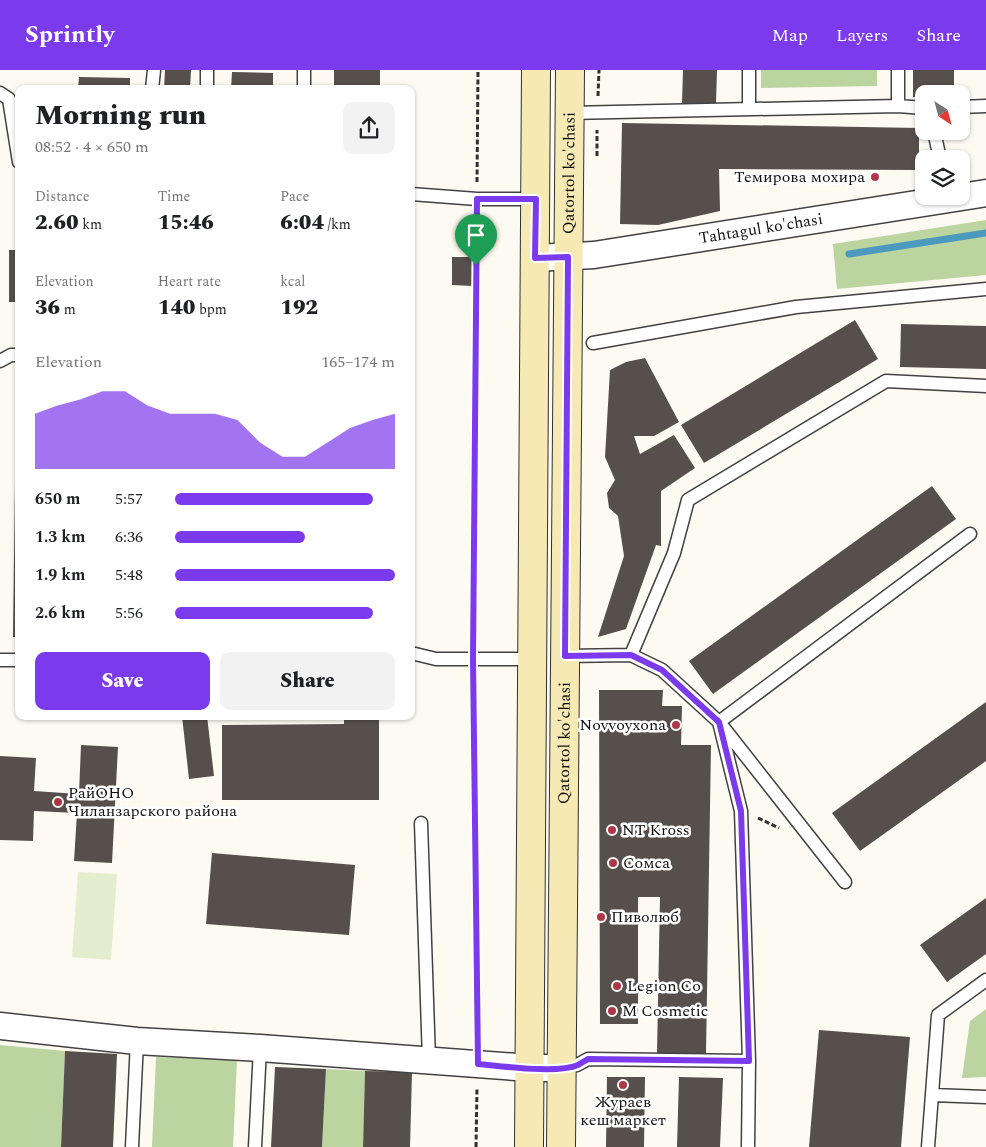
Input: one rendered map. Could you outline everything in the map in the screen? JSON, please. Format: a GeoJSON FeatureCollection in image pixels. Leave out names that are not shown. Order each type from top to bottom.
{"type":"FeatureCollection","features":[{"type":"Feature","properties":{"kind":"main road","name":"Qatortol ko'chasi"},"geometry":{"type":"LineString","coordinates":[[529,1147],[536,70]]}},
{"type":"Feature","properties":{"kind":"main road","name":"Qatortol ko'chasi"},"geometry":{"type":"LineString","coordinates":[[561,1147],[570,70]]}},
{"type":"Feature","properties":{"kind":"street","name":"Tahtagul ko'chasi"},"geometry":{"type":"LineString","coordinates":[[970,195],[986,193]]}},
{"type":"Feature","properties":{"kind":"street","name":"Tahtagul ko'chasi"},"geometry":{"type":"LineString","coordinates":[[535,258],[594,255],[915,204]]}},
{"type":"Feature","properties":{"kind":"street"},"geometry":{"type":"LineString","coordinates":[[0,1026],[137,1042],[260,1048],[530,1068],[562,1068]]}},
{"type":"Feature","properties":{"kind":"lane"},"geometry":{"type":"LineString","coordinates":[[152,85],[154,70]]}},
{"type":"Feature","properties":{"kind":"lane"},"geometry":{"type":"LineString","coordinates":[[207,70],[207,85]]}},
{"type":"Feature","properties":{"kind":"lane"},"geometry":{"type":"LineString","coordinates":[[304,70],[304,85]]}},
{"type":"Feature","properties":{"kind":"lane"},"geometry":{"type":"LineString","coordinates":[[749,70],[749,109]]}},
{"type":"Feature","properties":{"kind":"lane"},"geometry":{"type":"LineString","coordinates":[[898,70],[898,106]]}},
{"type":"Feature","properties":{"kind":"lane"},"geometry":{"type":"LineString","coordinates":[[0,93],[8,99],[15,139]]}},
{"type":"Feature","properties":{"kind":"lane"},"geometry":{"type":"LineString","coordinates":[[569,112],[898,106],[915,107]]}},
{"type":"Feature","properties":{"kind":"lane"},"geometry":{"type":"LineString","coordinates":[[970,107],[986,106]]}},
{"type":"Feature","properties":{"kind":"lane"},"geometry":{"type":"LineString","coordinates":[[415,194],[477,199],[536,199]]}},
{"type":"Feature","properties":{"kind":"lane"},"geometry":{"type":"LineString","coordinates":[[593,343],[796,307],[986,289]]}},
{"type":"Feature","properties":{"kind":"lane"},"geometry":{"type":"LineString","coordinates":[[0,361],[15,355]]}},
{"type":"Feature","properties":{"kind":"lane"},"geometry":{"type":"LineString","coordinates":[[631,655],[674,553],[688,500],[886,382],[986,386]]}},
{"type":"Feature","properties":{"kind":"lane"},"geometry":{"type":"LineString","coordinates":[[719,722],[970,534]]}},
{"type":"Feature","properties":{"kind":"lane"},"geometry":{"type":"LineString","coordinates":[[415,654],[436,659],[533,659]]}},
{"type":"Feature","properties":{"kind":"lane"},"geometry":{"type":"LineString","coordinates":[[565,656],[631,655],[662,670],[719,722],[845,882]]}},
{"type":"Feature","properties":{"kind":"lane"},"geometry":{"type":"LineString","coordinates":[[0,660],[15,660]]}},
{"type":"Feature","properties":{"kind":"lane"},"geometry":{"type":"LineString","coordinates":[[719,722],[741,811],[749,1061],[748,1147]]}},
{"type":"Feature","properties":{"kind":"lane"},"geometry":{"type":"LineString","coordinates":[[421,823],[429,1060]]}},
{"type":"Feature","properties":{"kind":"lane"},"geometry":{"type":"LineString","coordinates":[[928,1147],[938,1015],[986,980]]}},
{"type":"Feature","properties":{"kind":"lane"},"geometry":{"type":"LineString","coordinates":[[132,1147],[137,1042]]}},
{"type":"Feature","properties":{"kind":"lane"},"geometry":{"type":"LineString","coordinates":[[256,1147],[260,1048]]}},
{"type":"Feature","properties":{"kind":"lane"},"geometry":{"type":"LineString","coordinates":[[562,1068],[577,1065],[588,1059],[749,1061]]}},
{"type":"Feature","properties":{"kind":"lane"},"geometry":{"type":"LineString","coordinates":[[932,1095],[986,1097]]}},
{"type":"Feature","properties":{"kind":"path"},"geometry":{"type":"LineString","coordinates":[[476,1147],[478,1064],[473,659],[478,70]]}},
{"type":"Feature","properties":{"kind":"green space"},"geometry":{"type":"Polygon","coordinates":[[[761,70],[877,70],[877,86],[761,88],[761,70]]]}},
{"type":"Feature","properties":{"kind":"green space"},"geometry":{"type":"Polygon","coordinates":[[[986,220],[986,275],[837,289],[833,244],[986,220]]]}},
{"type":"Feature","properties":{"kind":"green space"},"geometry":{"type":"Polygon","coordinates":[[[78,872],[117,874],[111,960],[72,957],[78,872]]]}},
{"type":"Feature","properties":{"kind":"green space"},"geometry":{"type":"Polygon","coordinates":[[[986,1009],[986,1077],[962,1078],[970,1021],[986,1009]]]}},
{"type":"Feature","properties":{"kind":"green space"},"geometry":{"type":"Polygon","coordinates":[[[0,1045],[65,1051],[61,1147],[0,1147],[0,1045]]]}},
{"type":"Feature","properties":{"kind":"green space"},"geometry":{"type":"Polygon","coordinates":[[[156,1057],[237,1060],[233,1147],[152,1147],[156,1057]]]}},
{"type":"Feature","properties":{"kind":"green space"},"geometry":{"type":"Polygon","coordinates":[[[326,1069],[365,1071],[363,1147],[322,1147],[326,1069]]]}},
{"type":"Feature","properties":{"kind":"building"},"geometry":{"type":"Polygon","coordinates":[[[165,70],[191,70],[190,85],[164,85],[165,70]]]}},
{"type":"Feature","properties":{"kind":"building"},"geometry":{"type":"Polygon","coordinates":[[[334,70],[380,70],[380,85],[334,85],[334,70]]]}},
{"type":"Feature","properties":{"kind":"building"},"geometry":{"type":"Polygon","coordinates":[[[683,70],[717,70],[716,103],[682,103],[683,70]]]}},
{"type":"Feature","properties":{"kind":"building"},"geometry":{"type":"Polygon","coordinates":[[[913,70],[954,70],[954,85],[915,85],[915,97],[913,97],[913,70]]]}},
{"type":"Feature","properties":{"kind":"building"},"geometry":{"type":"Polygon","coordinates":[[[232,72],[273,73],[273,85],[231,85],[232,72]]]}},
{"type":"Feature","properties":{"kind":"building"},"geometry":{"type":"Polygon","coordinates":[[[79,77],[130,78],[130,85],[78,85],[79,77]]]}},
{"type":"Feature","properties":{"kind":"building"},"geometry":{"type":"Polygon","coordinates":[[[622,123],[915,128],[915,140],[919,140],[919,150],[915,150],[915,170],[719,169],[720,211],[658,225],[620,224],[622,123]]]}},
{"type":"Feature","properties":{"kind":"building"},"geometry":{"type":"Polygon","coordinates":[[[9,250],[15,250],[15,302],[9,302],[9,250]]]}},
{"type":"Feature","properties":{"kind":"building"},"geometry":{"type":"Polygon","coordinates":[[[452,257],[473,257],[473,286],[452,285],[452,257]]]}},
{"type":"Feature","properties":{"kind":"building"},"geometry":{"type":"Polygon","coordinates":[[[855,320],[878,359],[704,463],[681,425],[855,320]]]}},
{"type":"Feature","properties":{"kind":"building"},"geometry":{"type":"Polygon","coordinates":[[[901,324],[986,326],[986,369],[900,367],[901,324]]]}},
{"type":"Feature","properties":{"kind":"building"},"geometry":{"type":"Polygon","coordinates":[[[645,358],[679,422],[654,436],[634,436],[640,454],[674,435],[695,468],[661,491],[661,546],[656,545],[626,629],[598,637],[624,556],[618,516],[609,508],[607,493],[615,480],[605,457],[610,370],[626,362],[645,358]]]}},
{"type":"Feature","properties":{"kind":"building"},"geometry":{"type":"Polygon","coordinates":[[[15,482],[15,637],[13,637],[15,482]]]}},
{"type":"Feature","properties":{"kind":"building"},"geometry":{"type":"Polygon","coordinates":[[[932,486],[956,519],[713,694],[689,661],[932,486]]]}},
{"type":"Feature","properties":{"kind":"building"},"geometry":{"type":"Polygon","coordinates":[[[599,690],[663,690],[662,706],[682,706],[681,745],[711,745],[706,1054],[657,1053],[660,897],[638,897],[638,1024],[600,1024],[599,690]]]}},
{"type":"Feature","properties":{"kind":"building"},"geometry":{"type":"Polygon","coordinates":[[[986,702],[986,761],[860,851],[832,813],[986,702]]]}},
{"type":"Feature","properties":{"kind":"building"},"geometry":{"type":"Polygon","coordinates":[[[182,720],[207,720],[214,776],[189,779],[182,720]]]}},
{"type":"Feature","properties":{"kind":"building"},"geometry":{"type":"Polygon","coordinates":[[[344,720],[379,720],[379,800],[222,800],[222,725],[344,724],[344,720]]]}},
{"type":"Feature","properties":{"kind":"building","name":"РайОНО Чиланзарского района"},"geometry":{"type":"Polygon","coordinates":[[[81,745],[118,747],[112,863],[74,861],[77,813],[34,811],[33,841],[0,840],[0,756],[36,758],[34,791],[79,794],[81,745]]]}},
{"type":"Feature","properties":{"kind":"building"},"geometry":{"type":"Polygon","coordinates":[[[212,853],[355,865],[349,935],[206,924],[212,853]]]}},
{"type":"Feature","properties":{"kind":"building"},"geometry":{"type":"Polygon","coordinates":[[[986,898],[986,954],[947,982],[920,945],[986,898]]]}},
{"type":"Feature","properties":{"kind":"building"},"geometry":{"type":"Polygon","coordinates":[[[819,1030],[910,1037],[901,1147],[809,1147],[819,1030]]]}},
{"type":"Feature","properties":{"kind":"building"},"geometry":{"type":"Polygon","coordinates":[[[65,1051],[117,1054],[113,1147],[61,1147],[65,1051]]]}},
{"type":"Feature","properties":{"kind":"building"},"geometry":{"type":"Polygon","coordinates":[[[275,1067],[326,1069],[322,1147],[271,1147],[275,1067]]]}},
{"type":"Feature","properties":{"kind":"building"},"geometry":{"type":"Polygon","coordinates":[[[365,1071],[412,1072],[410,1147],[363,1147],[365,1071]]]}},
{"type":"Feature","properties":{"kind":"building"},"geometry":{"type":"Polygon","coordinates":[[[607,1077],[645,1077],[644,1147],[606,1147],[607,1077]]]}},
{"type":"Feature","properties":{"kind":"building"},"geometry":{"type":"Polygon","coordinates":[[[679,1077],[723,1078],[720,1147],[677,1147],[679,1077]]]}},
{"type":"Feature","properties":{"kind":"waterway"},"geometry":{"type":"LineString","coordinates":[[849,254],[986,233]]}},
{"type":"Feature","properties":{"kind":"place","name":"Темирова мохира"},"geometry":{"type":"Point","coordinates":[875,177]}},
{"type":"Feature","properties":{"kind":"place","name":"Novvoyxona"},"geometry":{"type":"Point","coordinates":[676,725]}},
{"type":"Feature","properties":{"kind":"place","name":"РайОНО Чиланзарского района"},"geometry":{"type":"Point","coordinates":[58,802]}},
{"type":"Feature","properties":{"kind":"place","name":"NT Kross"},"geometry":{"type":"Point","coordinates":[612,830]}},
{"type":"Feature","properties":{"kind":"place","name":"Сомса"},"geometry":{"type":"Point","coordinates":[613,863]}},
{"type":"Feature","properties":{"kind":"place","name":"Пиволюб"},"geometry":{"type":"Point","coordinates":[601,917]}},
{"type":"Feature","properties":{"kind":"place","name":"Legion Co"},"geometry":{"type":"Point","coordinates":[617,986]}},
{"type":"Feature","properties":{"kind":"place","name":"M Cosmetic"},"geometry":{"type":"Point","coordinates":[612,1011]}},
{"type":"Feature","properties":{"kind":"place","name":"Жураев кеш маркет"},"geometry":{"type":"Point","coordinates":[623,1085]}},
{"type":"Feature","properties":{"kind":"route"},"geometry":{"type":"LineString","coordinates":[[477,199],[536,199],[535,258],[568,257],[565,656],[631,655],[662,670],[719,722],[741,811],[749,1061],[588,1059],[577,1065],[562,1068],[530,1068],[478,1064],[473,659],[476,265],[477,199]]}}]}
